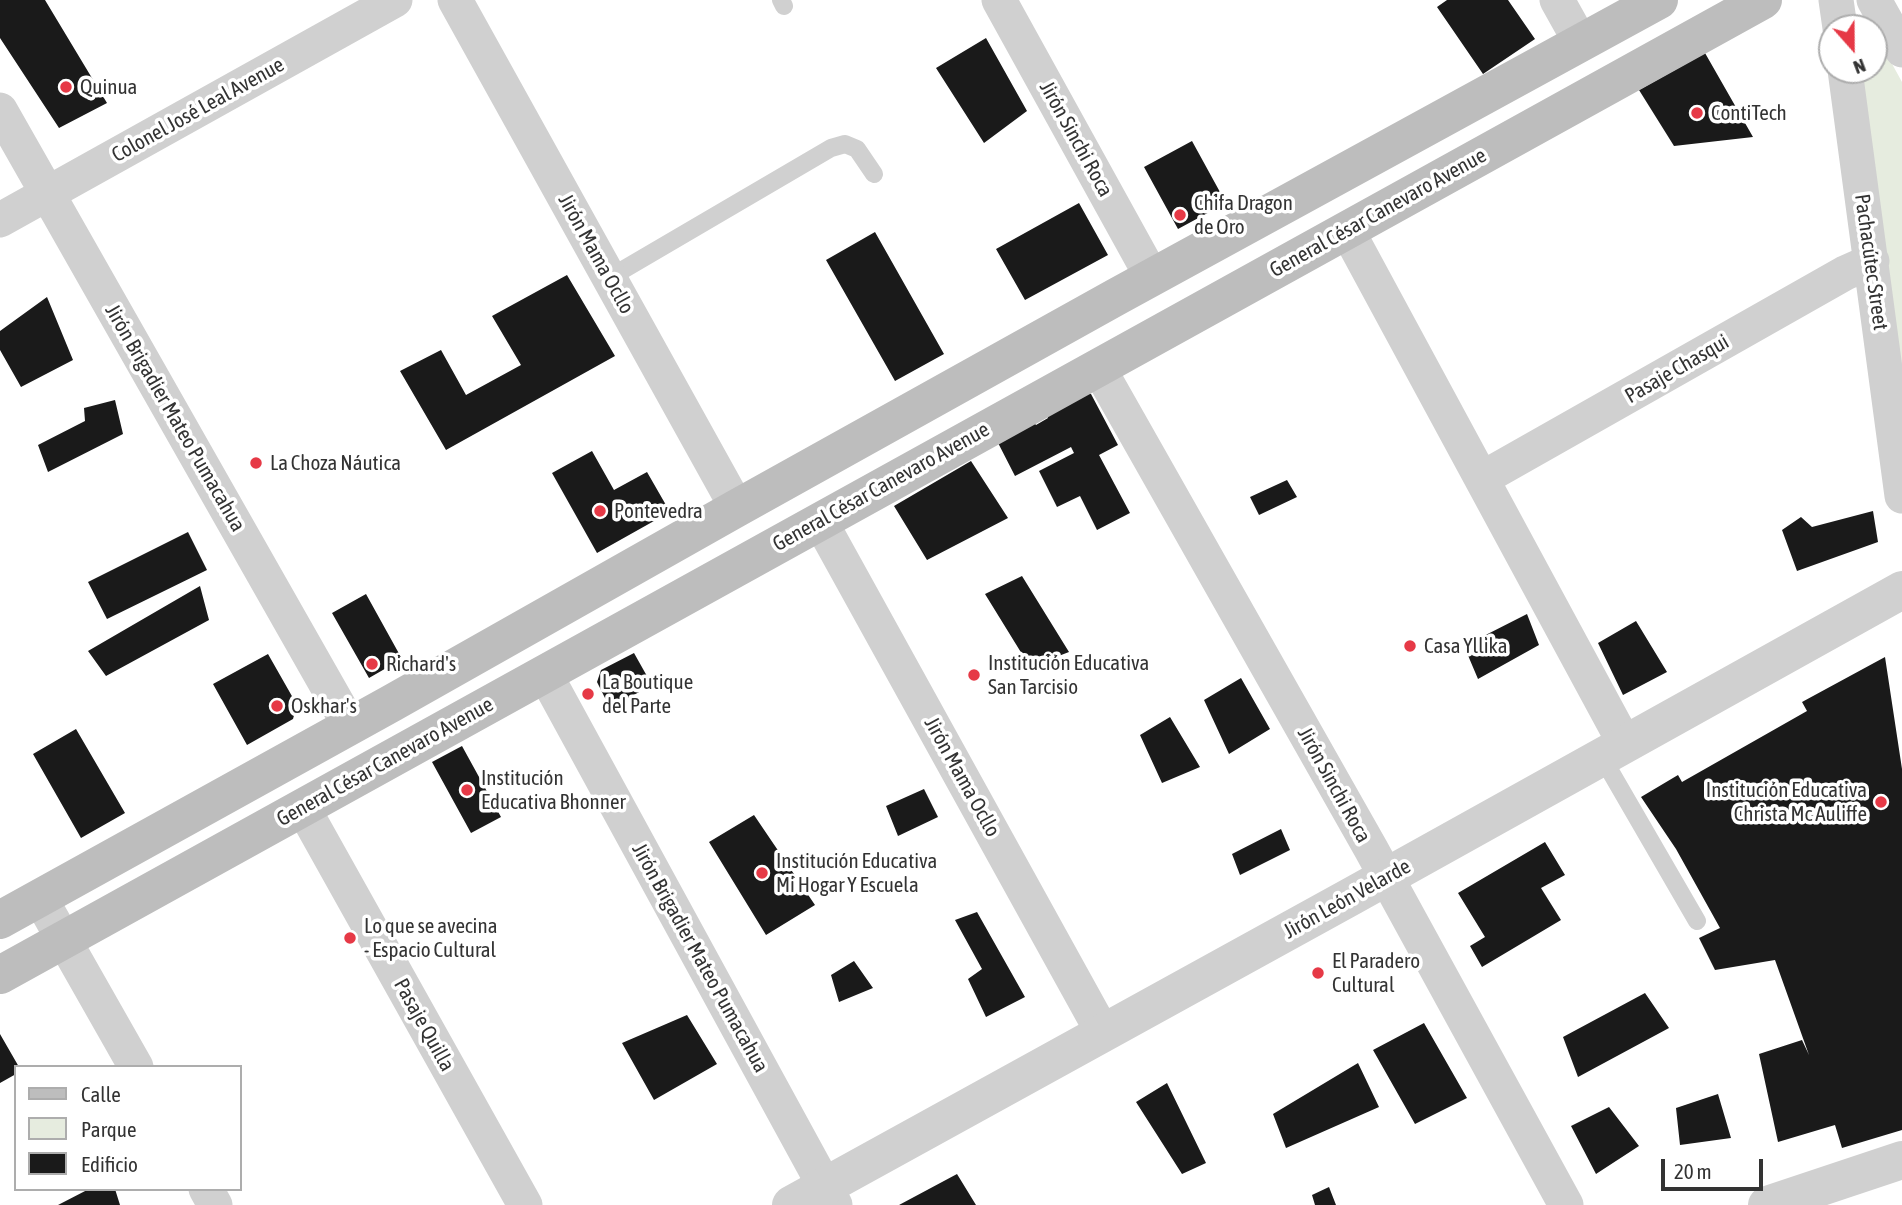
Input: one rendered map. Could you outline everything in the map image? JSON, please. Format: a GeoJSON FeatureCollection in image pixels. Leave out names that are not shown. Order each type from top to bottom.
{"type":"FeatureCollection","features":[{"type":"Feature","properties":{"kind":"main road"},"geometry":{"type":"LineString","coordinates":[[0,920],[1152,277],[1659,0]]}},
{"type":"Feature","properties":{"kind":"main road","name":"General César Canevaro Avenue"},"geometry":{"type":"LineString","coordinates":[[0,975],[1763,0]]}},
{"type":"Feature","properties":{"kind":"street","name":"Colonel José Leal Avenue"},"geometry":{"type":"LineString","coordinates":[[0,220],[395,0]]}},
{"type":"Feature","properties":{"kind":"street","name":"Jirón Mama Ocllo"},"geometry":{"type":"LineString","coordinates":[[455,0],[737,508]]}},
{"type":"Feature","properties":{"kind":"street","name":"Jirón Sinchi Roca"},"geometry":{"type":"LineString","coordinates":[[999,0],[1152,277]]}},
{"type":"Feature","properties":{"kind":"street"},"geometry":{"type":"LineString","coordinates":[[1557,0],[1581,43]]}},
{"type":"Feature","properties":{"kind":"street"},"geometry":{"type":"LineString","coordinates":[[1874,0],[1902,50]]}},
{"type":"Feature","properties":{"kind":"street","name":"Pachacútec Street"},"geometry":{"type":"LineString","coordinates":[[1847,84],[1902,496]]}},
{"type":"Feature","properties":{"kind":"street","name":"Jirón Brigadier Mateo Pumacahua"},"geometry":{"type":"LineString","coordinates":[[0,110],[350,726]]}},
{"type":"Feature","properties":{"kind":"street"},"geometry":{"type":"LineString","coordinates":[[1347,230],[1483,478],[1614,750]]}},
{"type":"Feature","properties":{"kind":"street","name":"Pasaje Chasqui"},"geometry":{"type":"LineString","coordinates":[[1483,478],[1845,273],[1872,261]]}},
{"type":"Feature","properties":{"kind":"street","name":"Jirón Sinchi Roca"},"geometry":{"type":"LineString","coordinates":[[1098,367],[1386,877],[1566,1205]]}},
{"type":"Feature","properties":{"kind":"street","name":"Jirón Mama Ocllo"},"geometry":{"type":"LineString","coordinates":[[820,521],[1103,1033]]}},
{"type":"Feature","properties":{"kind":"street","name":"Jirón León Velarde"},"geometry":{"type":"LineString","coordinates":[[791,1205],[830,1195],[1103,1033],[1902,590]]}},
{"type":"Feature","properties":{"kind":"street","name":"Jirón Brigadier Mateo Pumacahua"},"geometry":{"type":"LineString","coordinates":[[545,674],[830,1195]]}},
{"type":"Feature","properties":{"kind":"street","name":"Pasaje Quilla"},"geometry":{"type":"LineString","coordinates":[[303,808],[525,1205]]}},
{"type":"Feature","properties":{"kind":"street"},"geometry":{"type":"LineString","coordinates":[[40,898],[135,1065]]}},
{"type":"Feature","properties":{"kind":"street"},"geometry":{"type":"LineString","coordinates":[[1767,1205],[1812,1198],[1902,1160]]}},
{"type":"Feature","properties":{"kind":"lane"},"geometry":{"type":"LineString","coordinates":[[609,278],[831,148],[845,144],[857,149],[874,174]]}},
{"type":"Feature","properties":{"kind":"lane"},"geometry":{"type":"LineString","coordinates":[[1614,750],[1697,922]]}},
{"type":"Feature","properties":{"kind":"green space"},"geometry":{"type":"Polygon","coordinates":[[[1888,56],[1902,82],[1902,420],[1856,84],[1888,84],[1888,56]]]}},
{"type":"Feature","properties":{"kind":"building"},"geometry":{"type":"Polygon","coordinates":[[[0,0],[45,0],[107,103],[59,128],[0,38],[0,0]]]}},
{"type":"Feature","properties":{"kind":"building"},"geometry":{"type":"Polygon","coordinates":[[[1447,0],[1508,0],[1535,39],[1483,74],[1437,7],[1447,0]]]}},
{"type":"Feature","properties":{"kind":"building"},"geometry":{"type":"Polygon","coordinates":[[[986,38],[1027,111],[984,143],[936,68],[986,38]]]}},
{"type":"Feature","properties":{"kind":"building","name":"ContiTech"},"geometry":{"type":"Polygon","coordinates":[[[1705,53],[1753,137],[1674,146],[1639,90],[1705,53]]]}},
{"type":"Feature","properties":{"kind":"building"},"geometry":{"type":"Polygon","coordinates":[[[1192,141],[1226,203],[1178,229],[1144,167],[1192,141]]]}},
{"type":"Feature","properties":{"kind":"building"},"geometry":{"type":"Polygon","coordinates":[[[1079,203],[1108,255],[1025,300],[996,249],[1079,203]]]}},
{"type":"Feature","properties":{"kind":"building"},"geometry":{"type":"Polygon","coordinates":[[[875,232],[944,354],[895,381],[826,260],[875,232]]]}},
{"type":"Feature","properties":{"kind":"building"},"geometry":{"type":"Polygon","coordinates":[[[567,275],[615,356],[446,450],[400,371],[441,350],[466,395],[521,365],[492,316],[567,275]]]}},
{"type":"Feature","properties":{"kind":"building"},"geometry":{"type":"Polygon","coordinates":[[[47,297],[73,360],[21,387],[0,350],[0,331],[47,297]]]}},
{"type":"Feature","properties":{"kind":"building"},"geometry":{"type":"Polygon","coordinates":[[[1077,391],[1091,394],[1118,445],[1099,455],[1130,513],[1097,530],[1080,496],[1057,507],[1039,471],[1074,453],[1071,447],[1015,476],[995,437],[1030,418],[1036,425],[1048,418],[1044,408],[1077,391]]]}},
{"type":"Feature","properties":{"kind":"building"},"geometry":{"type":"Polygon","coordinates":[[[115,400],[123,434],[48,472],[38,445],[85,421],[84,408],[115,400]]]}},
{"type":"Feature","properties":{"kind":"building","name":"Pontevedra"},"geometry":{"type":"Polygon","coordinates":[[[592,451],[614,490],[647,472],[670,512],[597,553],[552,473],[592,451]]]}},
{"type":"Feature","properties":{"kind":"building"},"geometry":{"type":"Polygon","coordinates":[[[971,461],[1008,518],[927,560],[894,506],[971,461]]]}},
{"type":"Feature","properties":{"kind":"building"},"geometry":{"type":"Polygon","coordinates":[[[1287,480],[1297,497],[1259,515],[1250,497],[1287,480]]]}},
{"type":"Feature","properties":{"kind":"building"},"geometry":{"type":"Polygon","coordinates":[[[1873,511],[1878,542],[1797,571],[1782,530],[1801,517],[1812,527],[1873,511]]]}},
{"type":"Feature","properties":{"kind":"building"},"geometry":{"type":"Polygon","coordinates":[[[188,532],[207,570],[107,619],[88,582],[188,532]]]}},
{"type":"Feature","properties":{"kind":"building"},"geometry":{"type":"Polygon","coordinates":[[[1022,576],[1069,652],[1030,667],[985,594],[1022,576]]]}},
{"type":"Feature","properties":{"kind":"building"},"geometry":{"type":"Polygon","coordinates":[[[200,586],[209,620],[106,676],[88,651],[200,586]]]}},
{"type":"Feature","properties":{"kind":"building"},"geometry":{"type":"Polygon","coordinates":[[[366,594],[402,659],[369,678],[332,613],[366,594]]]}},
{"type":"Feature","properties":{"kind":"building"},"geometry":{"type":"Polygon","coordinates":[[[1527,614],[1539,645],[1478,679],[1464,646],[1527,614]]]}},
{"type":"Feature","properties":{"kind":"building"},"geometry":{"type":"Polygon","coordinates":[[[1636,621],[1667,672],[1623,695],[1598,643],[1636,621]]]}},
{"type":"Feature","properties":{"kind":"building"},"geometry":{"type":"Polygon","coordinates":[[[634,653],[652,685],[610,708],[597,682],[601,670],[634,653]]]}},
{"type":"Feature","properties":{"kind":"building"},"geometry":{"type":"Polygon","coordinates":[[[268,654],[297,705],[293,719],[247,745],[213,684],[268,654]]]}},
{"type":"Feature","properties":{"kind":"building"},"geometry":{"type":"Polygon","coordinates":[[[1885,657],[1902,769],[1902,1130],[1842,1148],[1835,1125],[1778,1142],[1759,1054],[1802,1040],[1809,1055],[1775,960],[1715,970],[1699,938],[1720,928],[1676,849],[1641,797],[1678,775],[1682,782],[1807,711],[1802,702],[1885,657]]]}},
{"type":"Feature","properties":{"kind":"building"},"geometry":{"type":"Polygon","coordinates":[[[1241,678],[1270,729],[1229,754],[1204,700],[1241,678]]]}},
{"type":"Feature","properties":{"kind":"building"},"geometry":{"type":"Polygon","coordinates":[[[1170,717],[1200,767],[1162,783],[1140,735],[1170,717]]]}},
{"type":"Feature","properties":{"kind":"building"},"geometry":{"type":"Polygon","coordinates":[[[76,729],[125,813],[81,838],[33,754],[76,729]]]}},
{"type":"Feature","properties":{"kind":"building","name":"Institución Educativa Bhonner"},"geometry":{"type":"Polygon","coordinates":[[[462,746],[501,817],[471,833],[432,762],[462,746]]]}},
{"type":"Feature","properties":{"kind":"building"},"geometry":{"type":"Polygon","coordinates":[[[924,789],[938,817],[898,836],[886,806],[924,789]]]}},
{"type":"Feature","properties":{"kind":"building"},"geometry":{"type":"Polygon","coordinates":[[[754,815],[815,905],[766,935],[709,842],[754,815]]]}},
{"type":"Feature","properties":{"kind":"building"},"geometry":{"type":"Polygon","coordinates":[[[1281,829],[1290,850],[1240,875],[1232,854],[1281,829]]]}},
{"type":"Feature","properties":{"kind":"building"},"geometry":{"type":"Polygon","coordinates":[[[1545,842],[1565,875],[1541,888],[1561,920],[1482,967],[1470,946],[1485,937],[1458,893],[1545,842]]]}},
{"type":"Feature","properties":{"kind":"building"},"geometry":{"type":"Polygon","coordinates":[[[977,912],[1025,997],[986,1017],[968,979],[982,969],[955,920],[977,912]]]}},
{"type":"Feature","properties":{"kind":"building"},"geometry":{"type":"Polygon","coordinates":[[[854,961],[873,988],[839,1002],[831,975],[854,961]]]}},
{"type":"Feature","properties":{"kind":"building"},"geometry":{"type":"Polygon","coordinates":[[[1645,993],[1669,1028],[1578,1077],[1563,1037],[1645,993]]]}},
{"type":"Feature","properties":{"kind":"building"},"geometry":{"type":"Polygon","coordinates":[[[687,1015],[717,1064],[654,1100],[622,1043],[687,1015]]]}},
{"type":"Feature","properties":{"kind":"building"},"geometry":{"type":"Polygon","coordinates":[[[1424,1023],[1467,1098],[1415,1124],[1373,1050],[1424,1023]]]}},
{"type":"Feature","properties":{"kind":"building"},"geometry":{"type":"Polygon","coordinates":[[[0,1034],[18,1065],[14,1065],[14,1075],[0,1083],[0,1034]]]}},
{"type":"Feature","properties":{"kind":"building"},"geometry":{"type":"Polygon","coordinates":[[[1358,1063],[1379,1107],[1286,1148],[1273,1114],[1358,1063]]]}},
{"type":"Feature","properties":{"kind":"building"},"geometry":{"type":"Polygon","coordinates":[[[1167,1083],[1206,1163],[1182,1174],[1136,1102],[1167,1083]]]}},
{"type":"Feature","properties":{"kind":"building"},"geometry":{"type":"Polygon","coordinates":[[[1718,1094],[1731,1138],[1680,1145],[1676,1108],[1718,1094]]]}},
{"type":"Feature","properties":{"kind":"building"},"geometry":{"type":"Polygon","coordinates":[[[1609,1107],[1639,1146],[1596,1174],[1571,1126],[1609,1107]]]}},
{"type":"Feature","properties":{"kind":"building"},"geometry":{"type":"Polygon","coordinates":[[[957,1174],[976,1205],[899,1205],[957,1174]]]}},
{"type":"Feature","properties":{"kind":"building"},"geometry":{"type":"Polygon","coordinates":[[[1329,1187],[1336,1205],[1315,1205],[1312,1195],[1329,1187]]]}},
{"type":"Feature","properties":{"kind":"building"},"geometry":{"type":"Polygon","coordinates":[[[85,1191],[116,1191],[120,1205],[58,1205],[85,1191]]]}},
{"type":"Feature","properties":{"kind":"place","name":"Quinua"},"geometry":{"type":"Point","coordinates":[66,87]}},
{"type":"Feature","properties":{"kind":"place","name":"ContiTech"},"geometry":{"type":"Point","coordinates":[1697,113]}},
{"type":"Feature","properties":{"kind":"place","name":"Chifa Dragon de Oro"},"geometry":{"type":"Point","coordinates":[1180,215]}},
{"type":"Feature","properties":{"kind":"place","name":"La Choza Náutica"},"geometry":{"type":"Point","coordinates":[256,463]}},
{"type":"Feature","properties":{"kind":"place","name":"Pontevedra"},"geometry":{"type":"Point","coordinates":[600,511]}},
{"type":"Feature","properties":{"kind":"place","name":"Casa Yllika"},"geometry":{"type":"Point","coordinates":[1410,646]}},
{"type":"Feature","properties":{"kind":"place","name":"Richard's"},"geometry":{"type":"Point","coordinates":[372,664]}},
{"type":"Feature","properties":{"kind":"place","name":"Institución Educativa San Tarcisio"},"geometry":{"type":"Point","coordinates":[974,675]}},
{"type":"Feature","properties":{"kind":"place","name":"La Boutique del Parte"},"geometry":{"type":"Point","coordinates":[588,694]}},
{"type":"Feature","properties":{"kind":"place","name":"Oskhar's"},"geometry":{"type":"Point","coordinates":[277,706]}},
{"type":"Feature","properties":{"kind":"place","name":"Institución Educativa Bhonner"},"geometry":{"type":"Point","coordinates":[467,790]}},
{"type":"Feature","properties":{"kind":"place","name":"Institución Educativa Christa Mc Auliffe"},"geometry":{"type":"Point","coordinates":[1881,802]}},
{"type":"Feature","properties":{"kind":"place","name":"Institución Educativa Mi Hogar Y Escuela"},"geometry":{"type":"Point","coordinates":[762,873]}},
{"type":"Feature","properties":{"kind":"place","name":"Lo que se avecina - Espacio Cultural"},"geometry":{"type":"Point","coordinates":[350,938]}},
{"type":"Feature","properties":{"kind":"place","name":"El Paradero Cultural"},"geometry":{"type":"Point","coordinates":[1318,973]}}]}
